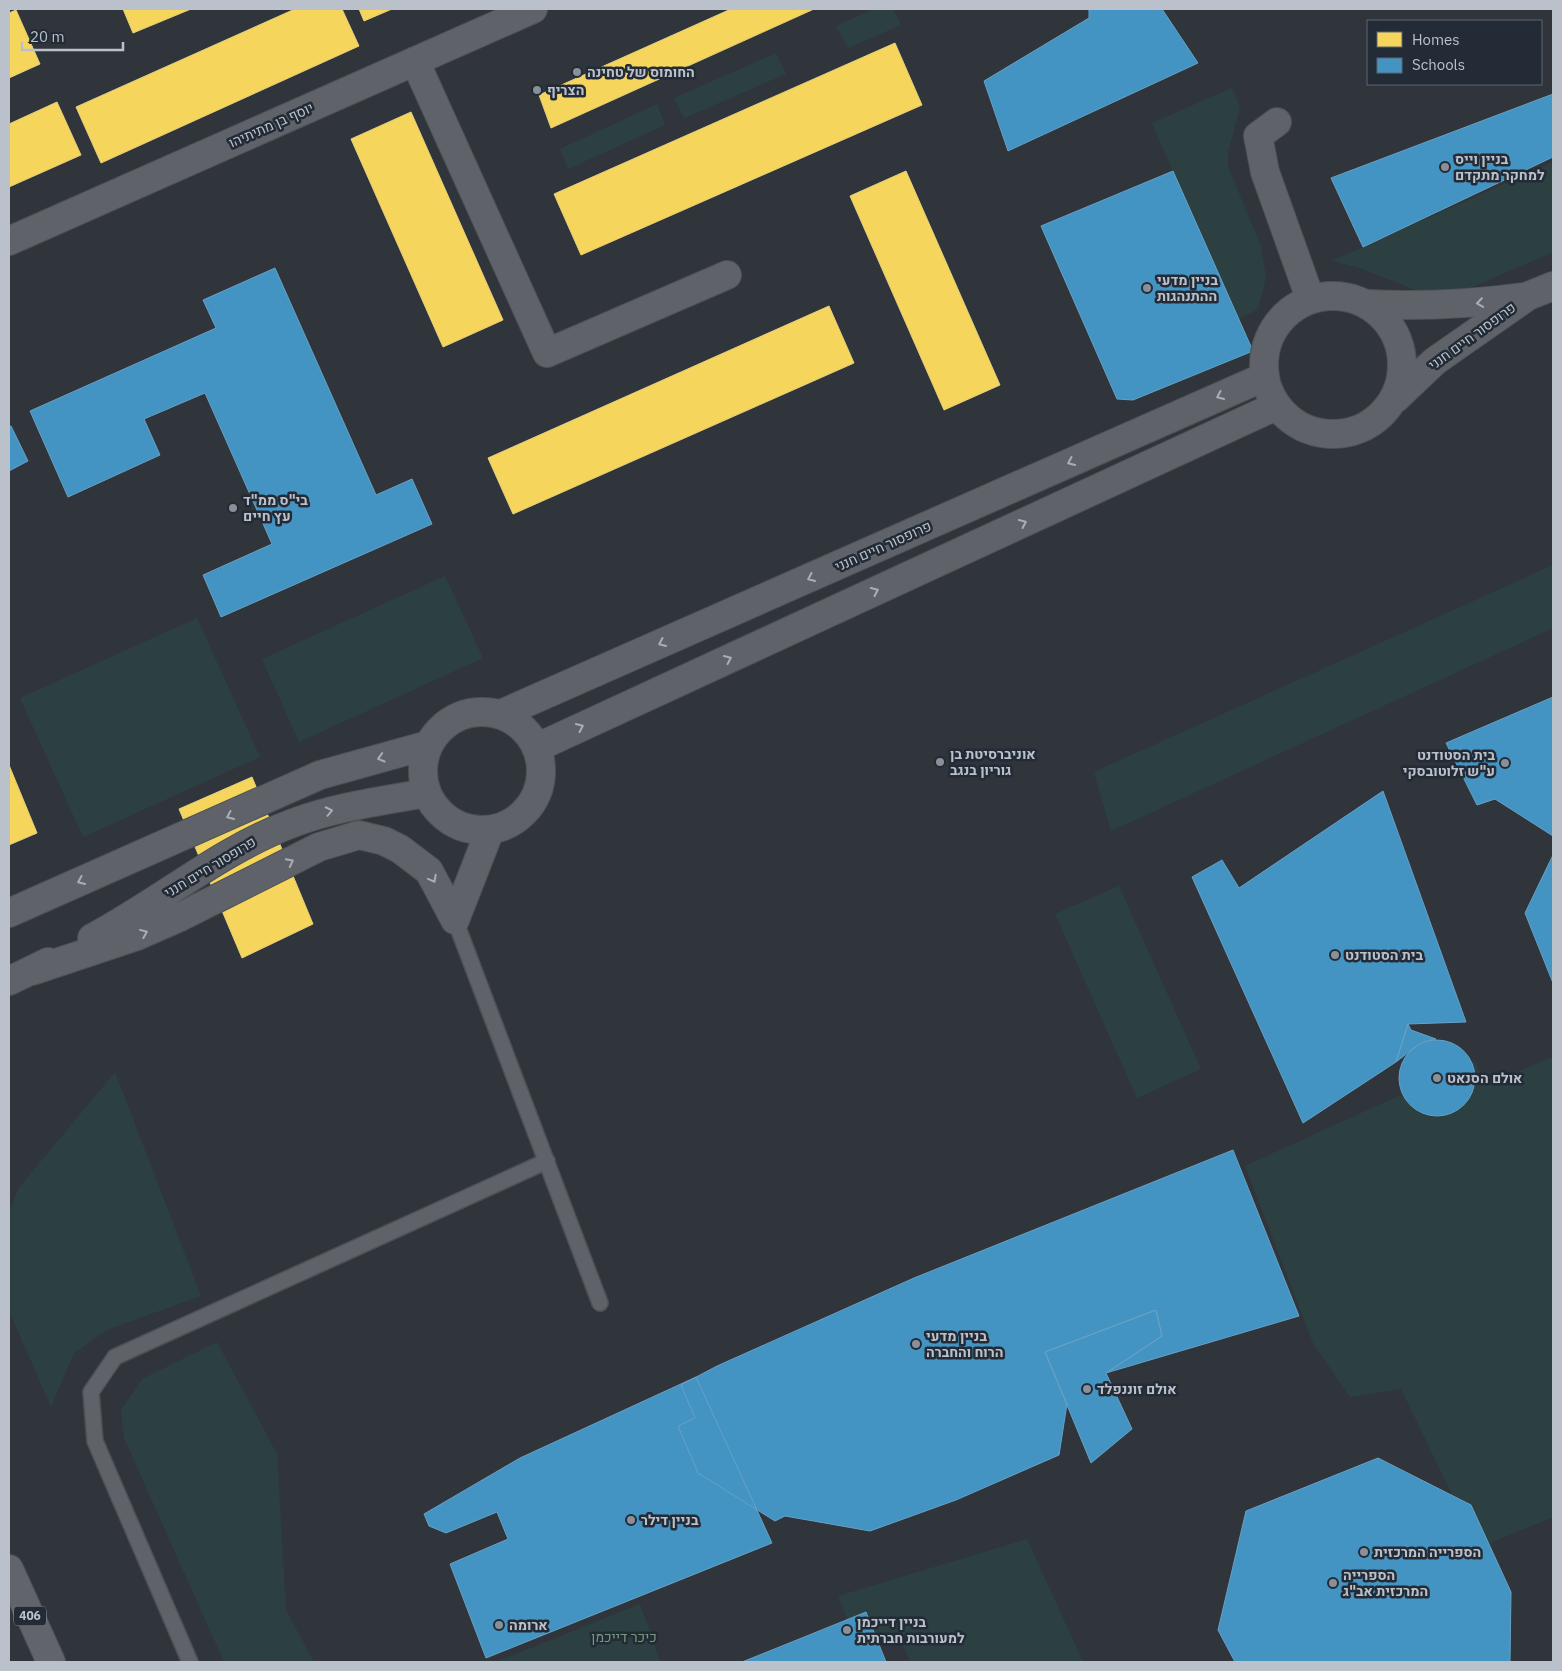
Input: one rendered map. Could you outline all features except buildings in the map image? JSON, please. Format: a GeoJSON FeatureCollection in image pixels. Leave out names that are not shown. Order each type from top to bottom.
{"type":"FeatureCollection","features":[{"type":"Feature","properties":{"kind":"main road","name":"406"},"geometry":{"type":"LineString","coordinates":[[9,1569],[52,1662]]}},
{"type":"Feature","properties":{"kind":"street","name":"יוסף בן מתיתיהו"},"geometry":{"type":"LineString","coordinates":[[9,241],[533,9]]}},
{"type":"Feature","properties":{"kind":"street"},"geometry":{"type":"LineString","coordinates":[[416,61],[547,353],[727,275]]}},
{"type":"Feature","properties":{"kind":"street"},"geometry":{"type":"LineString","coordinates":[[1277,122],[1258,136],[1266,172],[1310,298]]}},
{"type":"Feature","properties":{"kind":"street","name":"פרופסור חיים חנני"},"geometry":{"type":"LineString","coordinates":[[1396,398],[1435,361],[1528,296],[1553,286]]}},
{"type":"Feature","properties":{"kind":"street"},"geometry":{"type":"LineString","coordinates":[[1344,296],[1368,304],[1386,319],[1399,340],[1404,364],[1396,398],[1381,417],[1360,430],[1340,435],[1315,433],[1293,423],[1276,406],[1264,376],[1265,352],[1274,329],[1290,311],[1310,298],[1344,296]]}},
{"type":"Feature","properties":{"kind":"street","name":"פרופסור חיים חנני"},"geometry":{"type":"LineString","coordinates":[[1368,304],[1417,307],[1470,304],[1528,296]]}},
{"type":"Feature","properties":{"kind":"street","name":"פרופסור חיים חנני"},"geometry":{"type":"LineString","coordinates":[[501,714],[1264,376]]}},
{"type":"Feature","properties":{"kind":"street"},"geometry":{"type":"LineString","coordinates":[[536,748],[1276,406]]}},
{"type":"Feature","properties":{"kind":"street"},"geometry":{"type":"LineString","coordinates":[[484,711],[501,714],[519,724],[532,738],[540,756],[542,776],[537,796],[525,812],[510,824],[490,830],[471,832],[452,823],[436,810],[426,793],[422,768],[428,745],[438,731],[451,720],[467,714],[484,711]]}},
{"type":"Feature","properties":{"kind":"street"},"geometry":{"type":"LineString","coordinates":[[9,913],[320,775],[428,745]]}},
{"type":"Feature","properties":{"kind":"street","name":"פרופסור חיים חנני"},"geometry":{"type":"LineString","coordinates":[[20,976],[102,933],[240,847],[291,823],[320,813],[426,793]]}},
{"type":"Feature","properties":{"kind":"street"},"geometry":{"type":"LineString","coordinates":[[455,920],[490,830]]}},
{"type":"Feature","properties":{"kind":"street"},"geometry":{"type":"LineString","coordinates":[[20,976],[136,936],[178,918],[319,847],[359,835],[384,841],[400,849],[429,871],[455,920]]}},
{"type":"Feature","properties":{"kind":"lane"},"geometry":{"type":"LineString","coordinates":[[455,920],[522,1102],[547,1161],[600,1303]]}},
{"type":"Feature","properties":{"kind":"lane"},"geometry":{"type":"LineString","coordinates":[[190,1662],[95,1441],[91,1392],[115,1357],[547,1161]]}},
{"type":"Feature","properties":{"kind":"green space"},"geometry":{"type":"Polygon","coordinates":[[[874,9],[893,9],[901,25],[848,48],[836,26],[874,9]]]}},
{"type":"Feature","properties":{"kind":"green space"},"geometry":{"type":"Polygon","coordinates":[[[776,53],[786,74],[684,118],[674,98],[776,53]]]}},
{"type":"Feature","properties":{"kind":"green space"},"geometry":{"type":"Polygon","coordinates":[[[1232,88],[1240,107],[1228,152],[1228,167],[1261,246],[1266,277],[1258,309],[1238,320],[1152,123],[1232,88]]]}},
{"type":"Feature","properties":{"kind":"green space"},"geometry":{"type":"Polygon","coordinates":[[[657,104],[665,125],[568,169],[560,149],[657,104]]]}},
{"type":"Feature","properties":{"kind":"green space"},"geometry":{"type":"Polygon","coordinates":[[[1553,162],[1553,252],[1461,292],[1416,290],[1357,267],[1332,261],[1553,162]]]}},
{"type":"Feature","properties":{"kind":"green space"},"geometry":{"type":"Polygon","coordinates":[[[1553,565],[1553,628],[1111,831],[1094,772],[1553,565]]]}},
{"type":"Feature","properties":{"kind":"green space"},"geometry":{"type":"Polygon","coordinates":[[[445,576],[483,658],[299,742],[262,659],[445,576]]]}},
{"type":"Feature","properties":{"kind":"green space"},"geometry":{"type":"Polygon","coordinates":[[[197,618],[260,757],[83,837],[20,698],[197,618]]]}},
{"type":"Feature","properties":{"kind":"green space"},"geometry":{"type":"Polygon","coordinates":[[[1119,886],[1201,1069],[1137,1098],[1055,914],[1119,886]]]}},
{"type":"Feature","properties":{"kind":"green space"},"geometry":{"type":"Polygon","coordinates":[[[1553,1057],[1553,1517],[1478,1548],[1401,1389],[1350,1397],[1313,1343],[1245,1166],[1475,1061],[1485,1085],[1553,1057]]]}},
{"type":"Feature","properties":{"kind":"green space"},"geometry":{"type":"Polygon","coordinates":[[[115,1072],[201,1296],[109,1329],[74,1353],[51,1407],[9,1311],[9,1214],[18,1189],[115,1072]]]}},
{"type":"Feature","properties":{"kind":"green space"},"geometry":{"type":"Polygon","coordinates":[[[217,1342],[277,1454],[286,1610],[314,1662],[224,1662],[124,1438],[121,1410],[142,1379],[217,1342]]]}},
{"type":"Feature","properties":{"kind":"green space"},"geometry":{"type":"Polygon","coordinates":[[[1027,1539],[1083,1662],[910,1662],[898,1633],[859,1649],[838,1596],[1027,1539]]]}},
{"type":"Feature","properties":{"kind":"green space","name":"כיכר דייכמן"},"geometry":{"type":"Polygon","coordinates":[[[640,1604],[660,1662],[496,1662],[640,1604]]]}},
{"type":"Feature","properties":{"kind":"place","name":"החומוס של טחינה"},"geometry":{"type":"Point","coordinates":[577,72]}},
{"type":"Feature","properties":{"kind":"place","name":"הצריף"},"geometry":{"type":"Point","coordinates":[537,90]}},
{"type":"Feature","properties":{"kind":"place","name":"בניין וייס למחקר מתקדם"},"geometry":{"type":"Point","coordinates":[1445,167]}},
{"type":"Feature","properties":{"kind":"place","name":"בניין מדעי ההתנהגות"},"geometry":{"type":"Point","coordinates":[1147,288]}},
{"type":"Feature","properties":{"kind":"place","name":"בי\"ס ממ\"ד עץ חיים"},"geometry":{"type":"Point","coordinates":[233,508]}},
{"type":"Feature","properties":{"kind":"place","name":"אוניברסיטת בן גוריון בנגב"},"geometry":{"type":"Point","coordinates":[940,762]}},
{"type":"Feature","properties":{"kind":"place","name":"בית הסטודנט ע\"ש זלוטובסקי"},"geometry":{"type":"Point","coordinates":[1505,763]}},
{"type":"Feature","properties":{"kind":"place","name":"בית הסטודנט"},"geometry":{"type":"Point","coordinates":[1335,955]}},
{"type":"Feature","properties":{"kind":"place","name":"אולם הסנאט"},"geometry":{"type":"Point","coordinates":[1437,1078]}},
{"type":"Feature","properties":{"kind":"place","name":"בניין מדעי הרוח והחברה"},"geometry":{"type":"Point","coordinates":[916,1344]}},
{"type":"Feature","properties":{"kind":"place","name":"אולם זוננפלד"},"geometry":{"type":"Point","coordinates":[1087,1389]}},
{"type":"Feature","properties":{"kind":"place","name":"בניין דילר"},"geometry":{"type":"Point","coordinates":[631,1520]}},
{"type":"Feature","properties":{"kind":"place","name":"הספרייה המרכזית"},"geometry":{"type":"Point","coordinates":[1364,1552]}},
{"type":"Feature","properties":{"kind":"place","name":"הספרייה המרכזית אב\"ג"},"geometry":{"type":"Point","coordinates":[1333,1583]}},
{"type":"Feature","properties":{"kind":"place","name":"ארומה"},"geometry":{"type":"Point","coordinates":[499,1625]}},
{"type":"Feature","properties":{"kind":"place","name":"בניין דייכמן למעורבות חברתית"},"geometry":{"type":"Point","coordinates":[847,1630]}}]}
